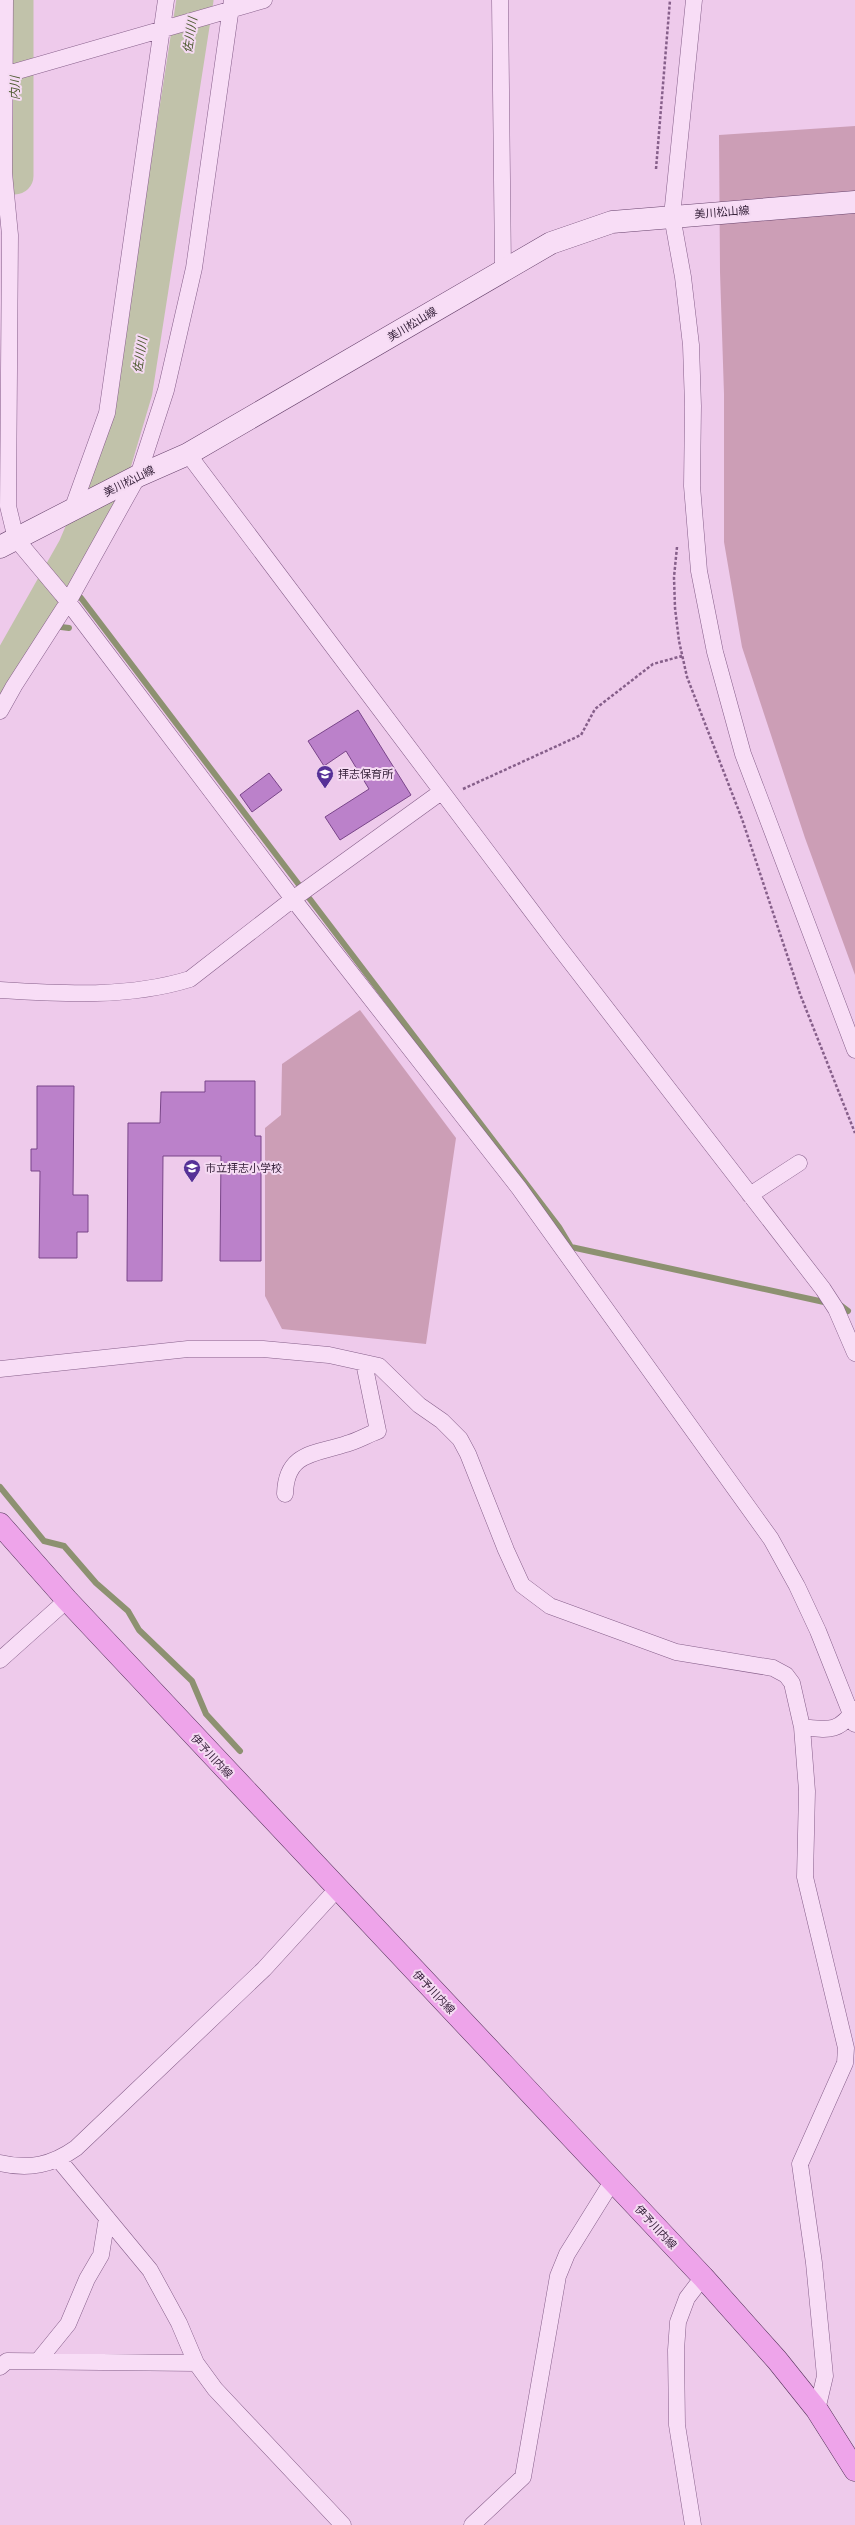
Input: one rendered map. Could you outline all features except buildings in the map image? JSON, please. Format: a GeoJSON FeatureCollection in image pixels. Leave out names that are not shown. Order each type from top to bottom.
{"type":"FeatureCollection","features":[{"type":"Feature","properties":{"kind":"main road","name":"美川松山線"},"geometry":{"type":"LineString","coordinates":[[8,543],[132,479],[188,454],[356,358],[503,269],[550,243],[612,222],[693,214],[855,202]]}},
{"type":"Feature","properties":{"kind":"main road","name":"伊予川内線"},"geometry":{"type":"LineString","coordinates":[[0,1524],[67,1600],[337,1889],[613,2180],[702,2277],[777,2360],[818,2410],[855,2470]]}},
{"type":"Feature","properties":{"kind":"street"},"geometry":{"type":"LineString","coordinates":[[5,0],[2,75],[4,173],[10,235],[8,543],[41,569],[65,598],[293,899],[519,1188],[771,1539],[798,1586],[854,1716],[842,1726],[831,1730],[802,1727]]}},
{"type":"Feature","properties":{"kind":"street"},"geometry":{"type":"LineString","coordinates":[[75,508],[106,413],[166,27],[166,0]]}},
{"type":"Feature","properties":{"kind":"street"},"geometry":{"type":"LineString","coordinates":[[2,75],[166,27],[228,7],[264,0]]}},
{"type":"Feature","properties":{"kind":"street"},"geometry":{"type":"LineString","coordinates":[[500,0],[503,269]]}},
{"type":"Feature","properties":{"kind":"street"},"geometry":{"type":"LineString","coordinates":[[694,0],[672,216],[683,277],[691,345],[693,406],[692,486],[699,571],[714,652],[743,754],[839,1013],[855,1050]]}},
{"type":"Feature","properties":{"kind":"street"},"geometry":{"type":"LineString","coordinates":[[0,711],[132,479],[166,390],[194,268],[228,7]]}},
{"type":"Feature","properties":{"kind":"street"},"geometry":{"type":"LineString","coordinates":[[188,454],[443,794],[823,1289],[836,1309],[855,1353]]}},
{"type":"Feature","properties":{"kind":"street"},"geometry":{"type":"LineString","coordinates":[[0,990],[90,995],[176,983],[190,979],[293,899],[443,794]]}},
{"type":"Feature","properties":{"kind":"street"},"geometry":{"type":"LineString","coordinates":[[750,1195],[799,1163]]}},
{"type":"Feature","properties":{"kind":"street"},"geometry":{"type":"LineString","coordinates":[[0,1369],[188,1349],[263,1349],[329,1356],[380,1366],[419,1405],[442,1420],[460,1439],[484,1492],[513,1566],[522,1585],[534,1596],[550,1606],[676,1652],[773,1668],[786,1675],[792,1683],[802,1727],[807,1791],[805,1877],[845,2037],[850,2064],[800,2164],[814,2263],[826,2376],[818,2410]]}},
{"type":"Feature","properties":{"kind":"street"},"geometry":{"type":"LineString","coordinates":[[285,1494],[286,1483],[290,1470],[303,1456],[346,1444],[378,1431],[364,1363]]}},
{"type":"Feature","properties":{"kind":"street"},"geometry":{"type":"LineString","coordinates":[[0,1660],[67,1600]]}},
{"type":"Feature","properties":{"kind":"street"},"geometry":{"type":"LineString","coordinates":[[0,2163],[36,2166],[59,2160],[88,2137],[264,1969],[337,1889]]}},
{"type":"Feature","properties":{"kind":"street"},"geometry":{"type":"LineString","coordinates":[[59,2160],[150,2270],[179,2323],[196,2363],[215,2389],[343,2525]]}},
{"type":"Feature","properties":{"kind":"street"},"geometry":{"type":"LineString","coordinates":[[472,2525],[523,2477],[558,2276],[567,2254],[613,2180]]}},
{"type":"Feature","properties":{"kind":"street"},"geometry":{"type":"LineString","coordinates":[[38,2361],[68,2324],[84,2284],[101,2255],[107,2218]]}},
{"type":"Feature","properties":{"kind":"street"},"geometry":{"type":"LineString","coordinates":[[693,2525],[676,2425],[676,2350],[678,2322],[687,2298],[702,2277]]}},
{"type":"Feature","properties":{"kind":"street"},"geometry":{"type":"LineString","coordinates":[[0,2367],[7,2360],[196,2363]]}},
{"type":"Feature","properties":{"kind":"path"},"geometry":{"type":"LineString","coordinates":[[656,172],[670,0]]}},
{"type":"Feature","properties":{"kind":"path"},"geometry":{"type":"LineString","coordinates":[[443,794],[581,735],[595,709],[654,664],[682,656]]}},
{"type":"Feature","properties":{"kind":"shaded area"},"geometry":{"type":"Polygon","coordinates":[[[855,126],[855,975],[805,838],[742,647],[724,542],[724,394],[720,272],[719,135],[855,126]]]}},
{"type":"Feature","properties":{"kind":"shaded area"},"geometry":{"type":"Polygon","coordinates":[[[360,1010],[456,1138],[426,1344],[282,1329],[265,1296],[265,1128],[281,1115],[282,1064],[360,1010]]]}},
{"type":"Feature","properties":{"kind":"waterway","name":"内川"},"geometry":{"type":"LineString","coordinates":[[15,0],[15,176]]}},
{"type":"Feature","properties":{"kind":"waterway","name":"佐川川"},"geometry":{"type":"LineString","coordinates":[[0,683],[76,549],[113,462],[134,391],[195,0]]}},
{"type":"Feature","properties":{"kind":"waterway","name":"佐川川"},"geometry":{"type":"LineString","coordinates":[[62,571],[68,579]]}},
{"type":"Feature","properties":{"kind":"waterway"},"geometry":{"type":"LineString","coordinates":[[81,598],[559,1227],[571,1247],[824,1302]]}},
{"type":"Feature","properties":{"kind":"waterway"},"geometry":{"type":"LineString","coordinates":[[61,627],[69,628]]}},
{"type":"Feature","properties":{"kind":"waterway"},"geometry":{"type":"LineString","coordinates":[[25,635],[34,643]]}},
{"type":"Feature","properties":{"kind":"waterway"},"geometry":{"type":"LineString","coordinates":[[840,1305],[848,1311]]}},
{"type":"Feature","properties":{"kind":"waterway"},"geometry":{"type":"LineString","coordinates":[[0,1487],[44,1541],[64,1546],[96,1583],[128,1611],[139,1630],[192,1681],[206,1714],[240,1751]]}},
{"type":"Feature","properties":{"kind":"place","name":"拝志保育所"},"geometry":{"type":"Point","coordinates":[325,789]}},
{"type":"Feature","properties":{"kind":"place","name":"市立拝志小学校"},"geometry":{"type":"Point","coordinates":[192,1183]}}]}
